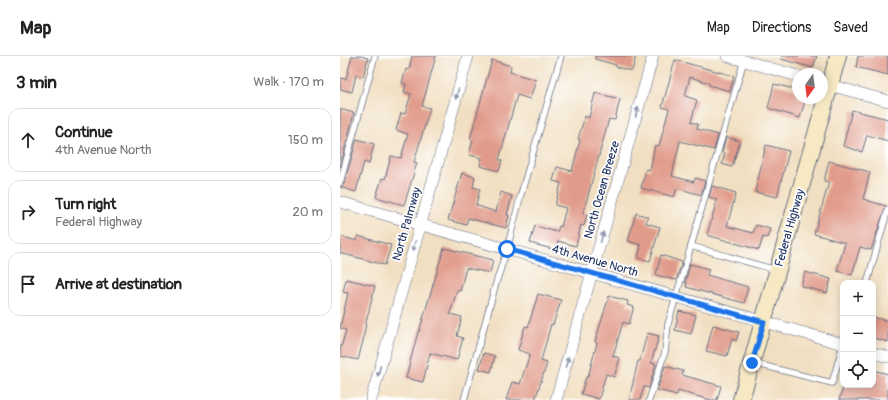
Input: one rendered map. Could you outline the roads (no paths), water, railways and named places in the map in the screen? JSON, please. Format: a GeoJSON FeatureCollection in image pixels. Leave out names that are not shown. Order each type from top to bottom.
{"type":"FeatureCollection","features":[{"type":"Feature","properties":{"kind":"main road","name":"Federal Highway"},"geometry":{"type":"LineString","coordinates":[[828,79],[838,56]]}},
{"type":"Feature","properties":{"kind":"main road","name":"Federal Highway"},"geometry":{"type":"LineString","coordinates":[[741,400],[778,271],[821,104]]}},
{"type":"Feature","properties":{"kind":"street","name":"North Palmway"},"geometry":{"type":"LineString","coordinates":[[371,400],[468,56]]}},
{"type":"Feature","properties":{"kind":"street","name":"North Ocean Breeze"},"geometry":{"type":"LineString","coordinates":[[556,400],[653,56]]}},
{"type":"Feature","properties":{"kind":"street"},"geometry":{"type":"LineString","coordinates":[[727,56],[745,58],[792,74]]}},
{"type":"Feature","properties":{"kind":"street"},"geometry":{"type":"LineString","coordinates":[[828,85],[888,101]]}},
{"type":"Feature","properties":{"kind":"street","name":"4th Avenue North"},"geometry":{"type":"LineString","coordinates":[[340,202],[840,344]]}},
{"type":"Feature","properties":{"kind":"street"},"geometry":{"type":"LineString","coordinates":[[876,354],[888,357]]}},
{"type":"Feature","properties":{"kind":"lane"},"geometry":{"type":"LineString","coordinates":[[340,183],[375,56]]}},
{"type":"Feature","properties":{"kind":"lane"},"geometry":{"type":"LineString","coordinates":[[464,400],[561,56]]}},
{"type":"Feature","properties":{"kind":"lane"},"geometry":{"type":"LineString","coordinates":[[649,400],[665,352],[668,324],[677,298],[745,58]]}},
{"type":"Feature","properties":{"kind":"lane"},"geometry":{"type":"LineString","coordinates":[[868,280],[888,209]]}},
{"type":"Feature","properties":{"kind":"lane"},"geometry":{"type":"LineString","coordinates":[[691,246],[778,271]]}},
{"type":"Feature","properties":{"kind":"lane"},"geometry":{"type":"LineString","coordinates":[[752,363],[832,383],[841,352]]}}]}
